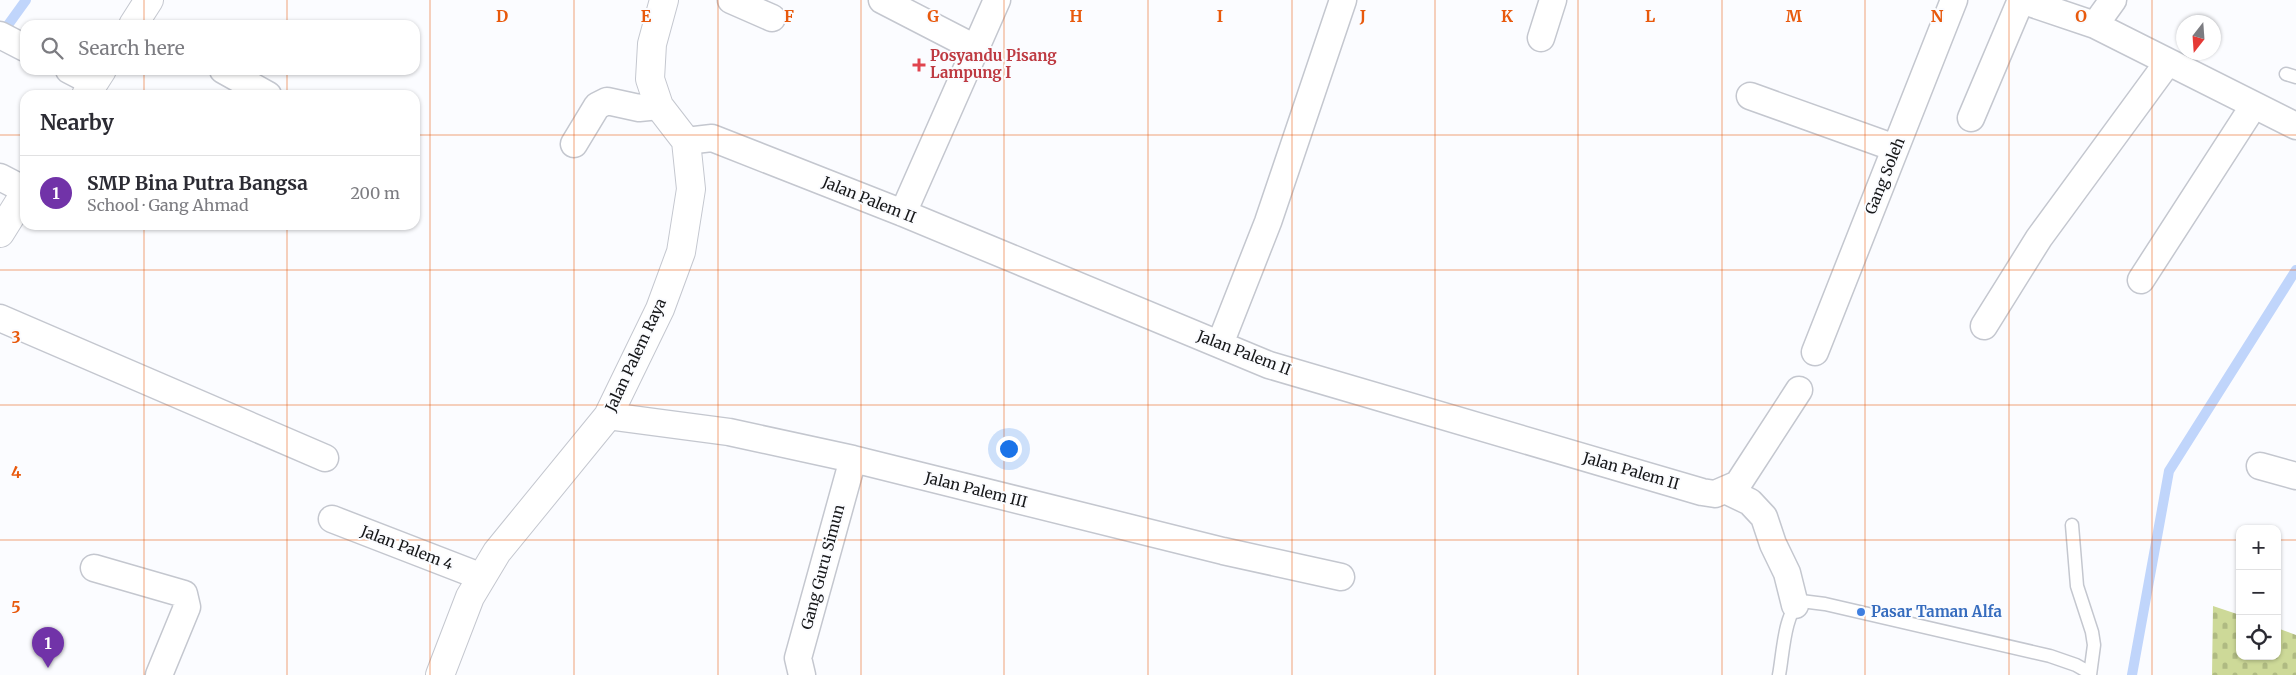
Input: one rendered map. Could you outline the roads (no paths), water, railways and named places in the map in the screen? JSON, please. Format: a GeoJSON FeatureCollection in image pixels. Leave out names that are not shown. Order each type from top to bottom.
{"type":"FeatureCollection","features":[{"type":"Feature","properties":{"kind":"street"},"geometry":{"type":"LineString","coordinates":[[732,0],[772,18]]}},
{"type":"Feature","properties":{"kind":"street"},"geometry":{"type":"LineString","coordinates":[[882,0],[975,48]]}},
{"type":"Feature","properties":{"kind":"street"},"geometry":{"type":"LineString","coordinates":[[904,213],[996,0]]}},
{"type":"Feature","properties":{"kind":"street"},"geometry":{"type":"LineString","coordinates":[[1220,344],[1268,222],[1343,0]]}},
{"type":"Feature","properties":{"kind":"street"},"geometry":{"type":"LineString","coordinates":[[1541,38],[1553,0]]}},
{"type":"Feature","properties":{"kind":"street","name":"Gang Soleh"},"geometry":{"type":"LineString","coordinates":[[1815,352],[1954,0]]}},
{"type":"Feature","properties":{"kind":"street"},"geometry":{"type":"LineString","coordinates":[[1971,118],[2021,0],[2095,25],[2296,126]]}},
{"type":"Feature","properties":{"kind":"street"},"geometry":{"type":"LineString","coordinates":[[2095,25],[2112,0]]}},
{"type":"Feature","properties":{"kind":"street"},"geometry":{"type":"LineString","coordinates":[[661,1],[652,44],[650,79],[659,106],[686,141]]}},
{"type":"Feature","properties":{"kind":"street"},"geometry":{"type":"LineString","coordinates":[[0,35],[20,45]]}},
{"type":"Feature","properties":{"kind":"street"},"geometry":{"type":"LineString","coordinates":[[1984,326],[2039,238],[2168,62]]}},
{"type":"Feature","properties":{"kind":"street"},"geometry":{"type":"LineString","coordinates":[[79,75],[94,83]]}},
{"type":"Feature","properties":{"kind":"street"},"geometry":{"type":"LineString","coordinates":[[232,75],[259,90]]}},
{"type":"Feature","properties":{"kind":"street"},"geometry":{"type":"LineString","coordinates":[[1750,96],[1895,148]]}},
{"type":"Feature","properties":{"kind":"street"},"geometry":{"type":"LineString","coordinates":[[574,144],[598,106],[608,101],[639,108],[659,106]]}},
{"type":"Feature","properties":{"kind":"street"},"geometry":{"type":"LineString","coordinates":[[2141,280],[2254,104]]}},
{"type":"Feature","properties":{"kind":"street","name":"Jalan Palem II"},"geometry":{"type":"LineString","coordinates":[[686,141],[712,138],[904,213],[1269,366],[1702,492],[1715,494],[1725,490]]}},
{"type":"Feature","properties":{"kind":"street","name":"Jalan Palem Raya"},"geometry":{"type":"LineString","coordinates":[[440,675],[470,597],[497,552],[608,416],[660,309],[681,252],[691,189],[686,141]]}},
{"type":"Feature","properties":{"kind":"street"},"geometry":{"type":"LineString","coordinates":[[0,177],[20,188]]}},
{"type":"Feature","properties":{"kind":"street"},"geometry":{"type":"LineString","coordinates":[[0,233],[20,199]]}},
{"type":"Feature","properties":{"kind":"street"},"geometry":{"type":"LineString","coordinates":[[0,318],[325,458]]}},
{"type":"Feature","properties":{"kind":"street"},"geometry":{"type":"LineString","coordinates":[[1725,490],[1738,484],[1799,390]]}},
{"type":"Feature","properties":{"kind":"street","name":"Jalan Palem III"},"geometry":{"type":"LineString","coordinates":[[608,416],[729,432],[853,459],[1223,552],[1341,577]]}},
{"type":"Feature","properties":{"kind":"street","name":"Gang Guru Simun"},"geometry":{"type":"LineString","coordinates":[[802,675],[798,658],[853,459]]}},
{"type":"Feature","properties":{"kind":"street"},"geometry":{"type":"LineString","coordinates":[[2260,466],[2296,476]]}},
{"type":"Feature","properties":{"kind":"street"},"geometry":{"type":"LineString","coordinates":[[1725,490],[1750,502],[1764,517],[1773,544],[1787,573],[1795,605]]}},
{"type":"Feature","properties":{"kind":"street","name":"Jalan Palem 4"},"geometry":{"type":"LineString","coordinates":[[332,519],[482,577]]}},
{"type":"Feature","properties":{"kind":"street"},"geometry":{"type":"LineString","coordinates":[[94,568],[184,594],[187,607],[159,675]]}},
{"type":"Feature","properties":{"kind":"lane"},"geometry":{"type":"LineString","coordinates":[[1780,675],[1789,617],[1795,605],[1801,601],[1835,606],[2050,656],[2076,665],[2090,674],[2094,645],[2092,632],[2077,586],[2072,525]]}},
{"type":"Feature","properties":{"kind":"waterway"},"geometry":{"type":"LineString","coordinates":[[0,36],[26,0]]}},
{"type":"Feature","properties":{"kind":"waterway"},"geometry":{"type":"LineString","coordinates":[[2132,675],[2169,471],[2296,270]]}},
{"type":"Feature","properties":{"kind":"place","name":"Posyandu Pisang Lampung I"},"geometry":{"type":"Point","coordinates":[919,65]}},
{"type":"Feature","properties":{"kind":"place","name":"Pasar Taman Alfa"},"geometry":{"type":"Point","coordinates":[1861,612]}},
{"type":"Feature","properties":{"kind":"place","name":"SMP Bina Putra Bangsa"},"geometry":{"type":"Point","coordinates":[48,668]}}]}
